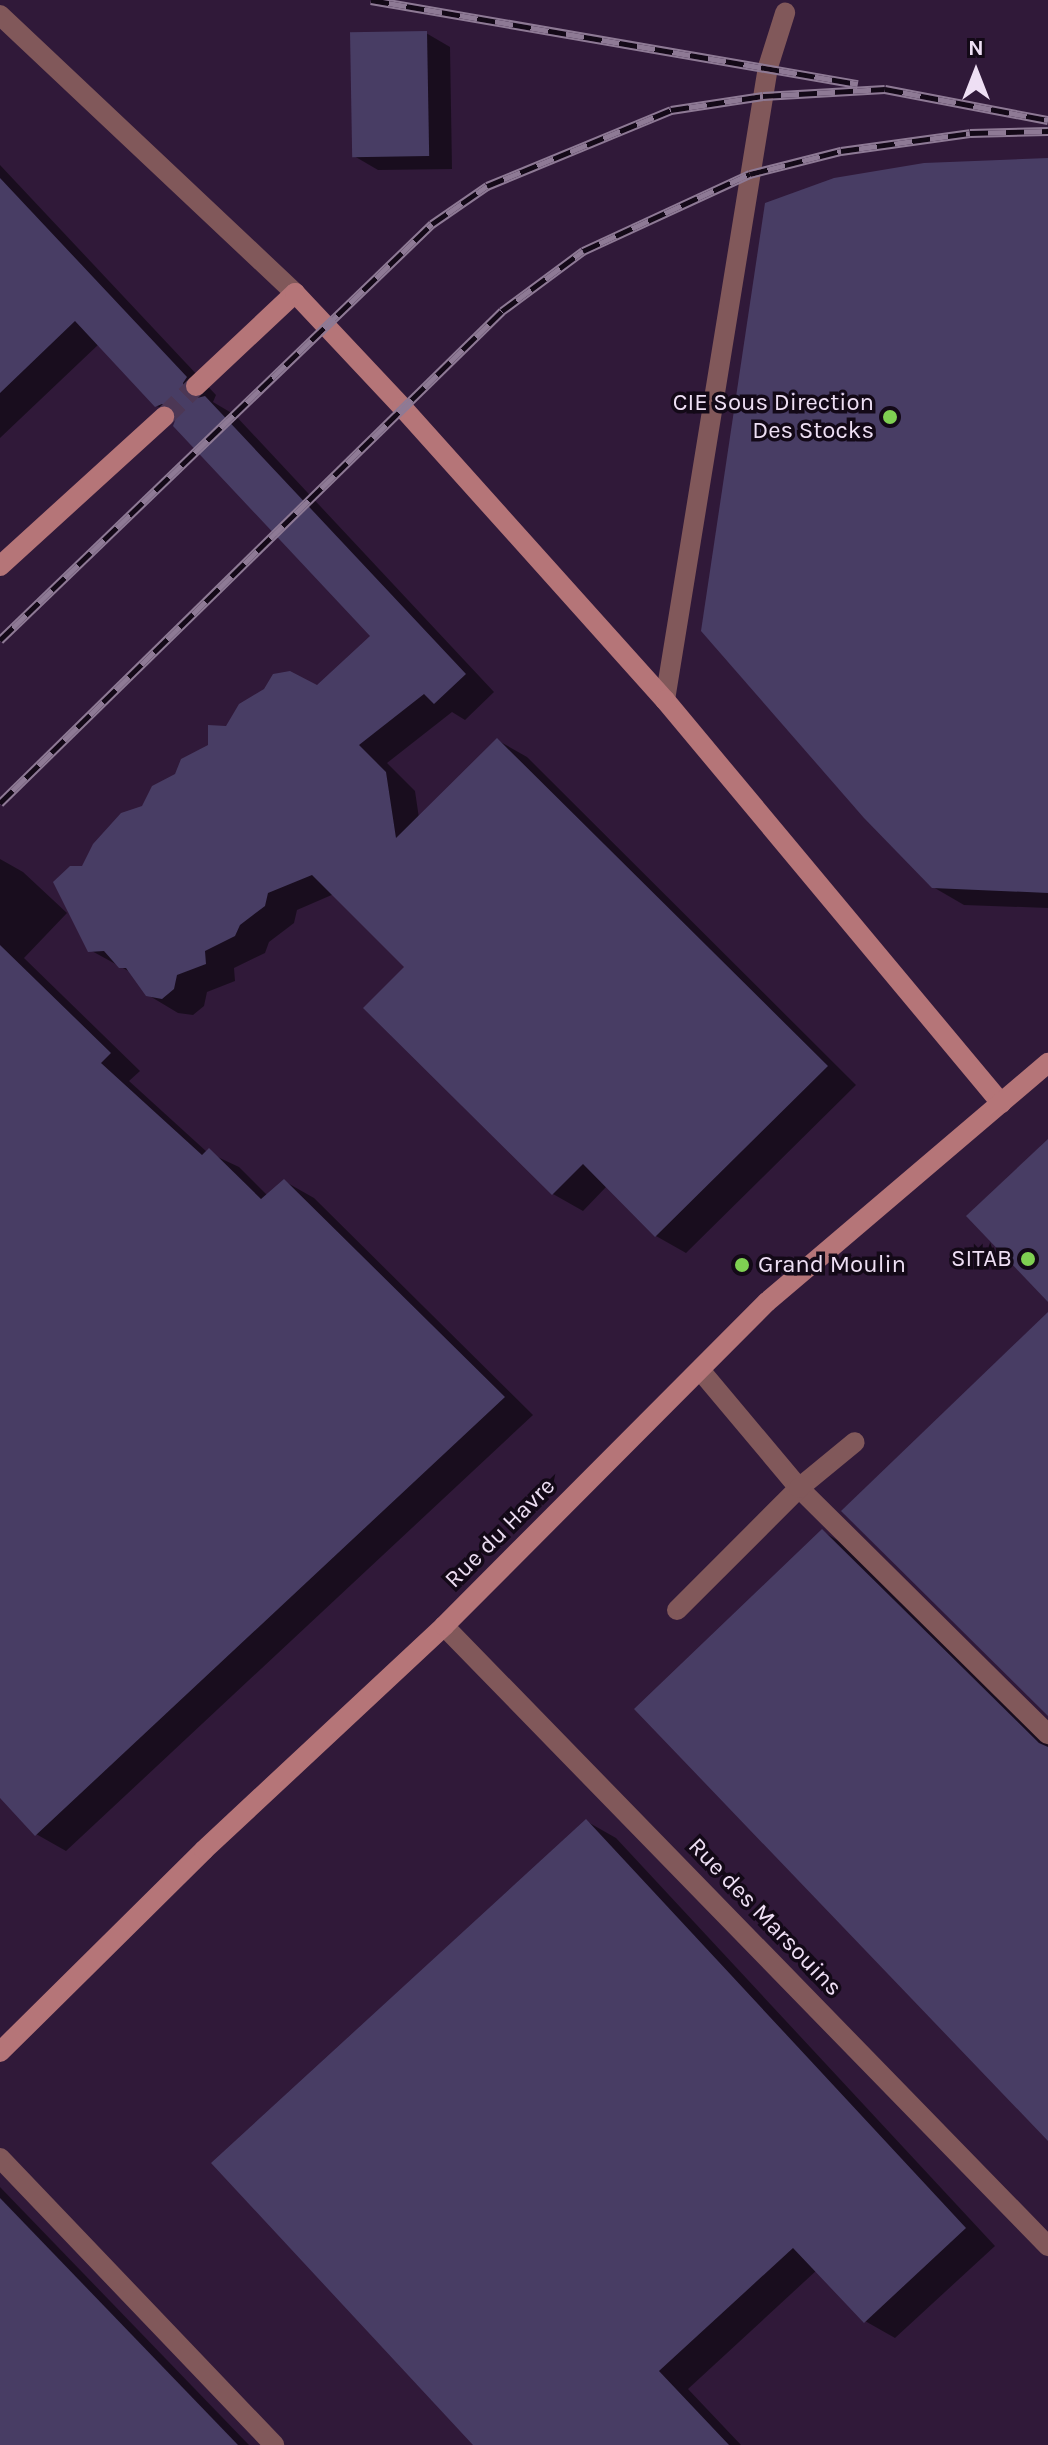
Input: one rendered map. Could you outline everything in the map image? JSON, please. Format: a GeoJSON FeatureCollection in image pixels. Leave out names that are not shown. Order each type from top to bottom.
{"type":"FeatureCollection","features":[{"type":"Feature","properties":{"kind":"main road"},"geometry":{"type":"LineString","coordinates":[[196,386],[295,293],[395,399],[665,700],[1001,1103]]}},
{"type":"Feature","properties":{"kind":"main road"},"geometry":{"type":"LineString","coordinates":[[0,566],[164,417]]}},
{"type":"Feature","properties":{"kind":"main road","name":"Rue du Havre"},"geometry":{"type":"LineString","coordinates":[[0,2052],[204,1850],[444,1626],[767,1302],[1048,1063]]}},
{"type":"Feature","properties":{"kind":"street"},"geometry":{"type":"LineString","coordinates":[[665,700],[768,67],[785,13]]}},
{"type":"Feature","properties":{"kind":"street"},"geometry":{"type":"LineString","coordinates":[[0,15],[295,293]]}},
{"type":"Feature","properties":{"kind":"street"},"geometry":{"type":"LineString","coordinates":[[700,1370],[799,1488],[1048,1734]]}},
{"type":"Feature","properties":{"kind":"street"},"geometry":{"type":"LineString","coordinates":[[677,1610],[799,1488],[855,1442]]}},
{"type":"Feature","properties":{"kind":"street","name":"Rue des Marsouins"},"geometry":{"type":"LineString","coordinates":[[444,1626],[1048,2246]]}},
{"type":"Feature","properties":{"kind":"street"},"geometry":{"type":"LineString","coordinates":[[0,2158],[274,2445]]}},
{"type":"Feature","properties":{"kind":"building"},"geometry":{"type":"Polygon","coordinates":[[[427,31],[429,156],[352,157],[350,32],[427,31]]]}},
{"type":"Feature","properties":{"kind":"building","name":"CIE Sous Direction Des Stocks"},"geometry":{"type":"Polygon","coordinates":[[[1048,158],[1048,893],[932,888],[864,818],[701,631],[765,203],[834,178],[924,163],[1048,158]]]}},
{"type":"Feature","properties":{"kind":"building"},"geometry":{"type":"Polygon","coordinates":[[[0,178],[187,377],[183,383],[186,394],[193,399],[205,396],[466,674],[434,704],[424,694],[359,745],[386,772],[396,838],[497,738],[828,1066],[655,1237],[583,1164],[552,1195],[363,1008],[404,967],[312,875],[268,893],[265,906],[240,925],[235,936],[205,951],[206,964],[177,975],[174,989],[162,999],[146,996],[126,968],[119,968],[104,951],[88,952],[53,882],[70,866],[82,866],[93,844],[121,813],[142,806],[152,786],[175,774],[181,759],[208,745],[208,725],[226,726],[239,704],[264,689],[273,674],[290,671],[317,685],[370,636],[173,426],[177,415],[173,408],[162,404],[155,407],[75,321],[0,393],[0,178]]]}},
{"type":"Feature","properties":{"kind":"building"},"geometry":{"type":"Polygon","coordinates":[[[0,945],[111,1053],[101,1063],[202,1155],[209,1148],[261,1199],[284,1179],[505,1397],[35,1836],[0,1798],[0,945]]]}},
{"type":"Feature","properties":{"kind":"building","name":"SITAB"},"geometry":{"type":"Polygon","coordinates":[[[1048,1139],[1048,1302],[966,1216],[1048,1139]]]}},
{"type":"Feature","properties":{"kind":"building"},"geometry":{"type":"Polygon","coordinates":[[[1048,1312],[1048,1716],[841,1511],[1048,1312]]]}},
{"type":"Feature","properties":{"kind":"building"},"geometry":{"type":"Polygon","coordinates":[[[822,1529],[1039,1743],[1048,1747],[1048,2141],[634,1709],[822,1529]]]}},
{"type":"Feature","properties":{"kind":"building"},"geometry":{"type":"Polygon","coordinates":[[[586,1819],[966,2228],[864,2323],[793,2248],[659,2371],[729,2445],[473,2445],[211,2163],[586,1819]]]}},
{"type":"Feature","properties":{"kind":"building"},"geometry":{"type":"Polygon","coordinates":[[[0,2198],[238,2445],[0,2445],[0,2198]]]}},
{"type":"Feature","properties":{"kind":"tunnel"},"geometry":{"type":"LineString","coordinates":[[164,417],[196,386]]}},
{"type":"Feature","properties":{"kind":"railway"},"geometry":{"type":"LineString","coordinates":[[371,0],[858,84]]}},
{"type":"Feature","properties":{"kind":"railway"},"geometry":{"type":"LineString","coordinates":[[0,640],[432,224],[487,186],[671,110],[763,96],[885,89],[1048,120]]}},
{"type":"Feature","properties":{"kind":"railway"},"geometry":{"type":"LineString","coordinates":[[0,803],[502,311],[583,251],[750,174],[841,151],[970,133],[1048,131]]}},
{"type":"Feature","properties":{"kind":"place","name":"CIE Sous Direction Des Stocks"},"geometry":{"type":"Point","coordinates":[890,417]}},
{"type":"Feature","properties":{"kind":"place","name":"SITAB"},"geometry":{"type":"Point","coordinates":[1028,1259]}},
{"type":"Feature","properties":{"kind":"place","name":"Grand Moulin"},"geometry":{"type":"Point","coordinates":[742,1265]}}]}
